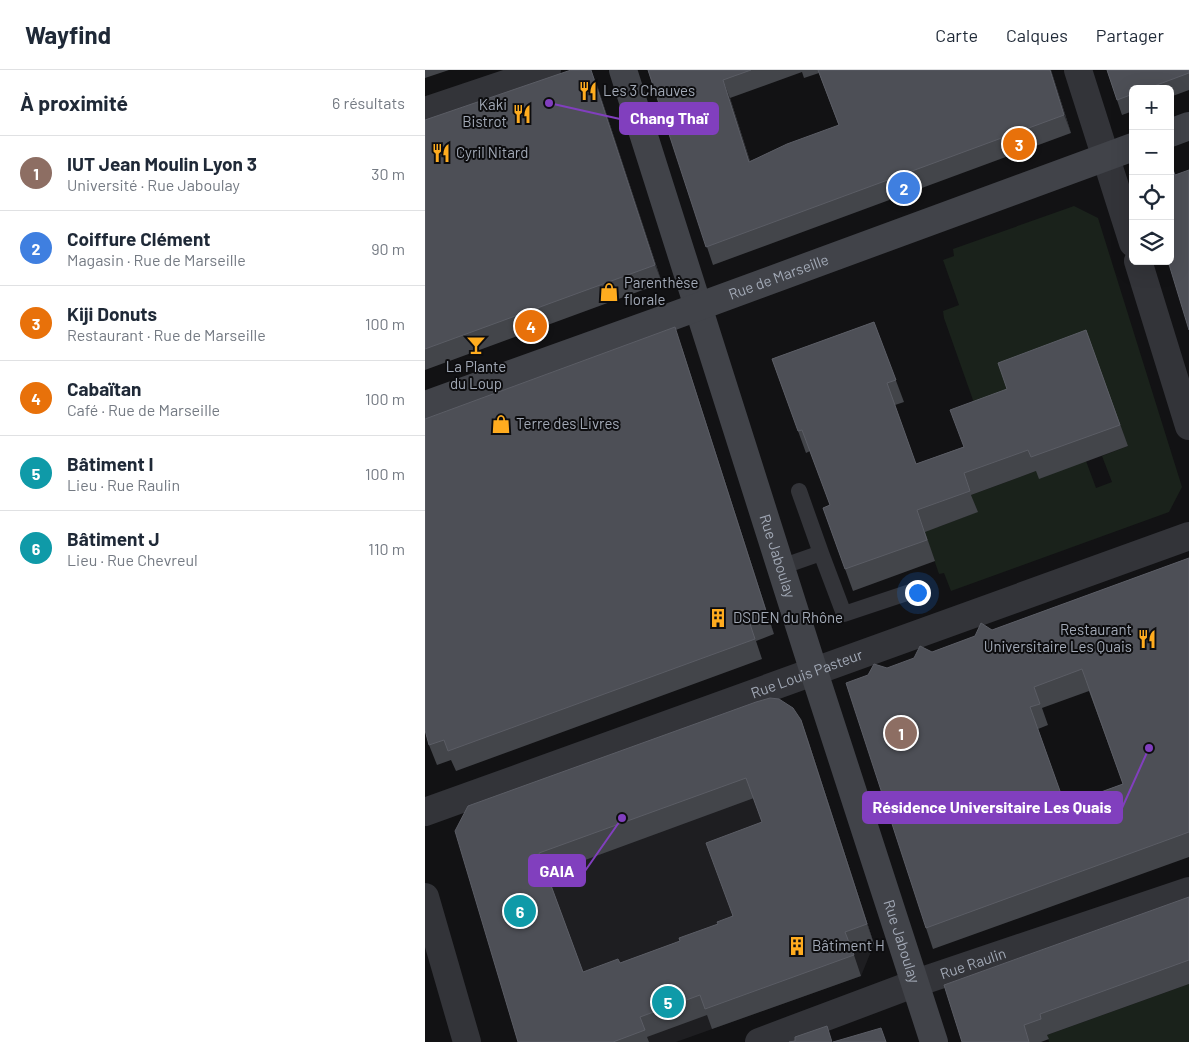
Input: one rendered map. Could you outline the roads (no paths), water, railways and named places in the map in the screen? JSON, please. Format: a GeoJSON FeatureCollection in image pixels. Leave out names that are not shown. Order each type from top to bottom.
{"type":"FeatureCollection","features":[{"type":"Feature","properties":{"kind":"street"},"geometry":{"type":"LineString","coordinates":[[425,111],[547,70]]}},
{"type":"Feature","properties":{"kind":"street","name":"Rue Jaboulay"},"geometry":{"type":"LineString","coordinates":[[623,70],[697,307],[934,1042]]}},
{"type":"Feature","properties":{"kind":"street"},"geometry":{"type":"LineString","coordinates":[[1078,70],[1129,230]]}},
{"type":"Feature","properties":{"kind":"street"},"geometry":{"type":"LineString","coordinates":[[1174,132],[1189,126]]}},
{"type":"Feature","properties":{"kind":"street","name":"Rue de Marseille"},"geometry":{"type":"LineString","coordinates":[[425,405],[1129,148]]}},
{"type":"Feature","properties":{"kind":"street"},"geometry":{"type":"LineString","coordinates":[[1139,265],[1189,426]]}},
{"type":"Feature","properties":{"kind":"street","name":"Rue Louis Pasteur"},"geometry":{"type":"LineString","coordinates":[[425,812],[1189,536]]}},
{"type":"Feature","properties":{"kind":"street","name":"Rue Raulin"},"geometry":{"type":"LineString","coordinates":[[759,1042],[916,983],[1189,891]]}},
{"type":"Feature","properties":{"kind":"street"},"geometry":{"type":"LineString","coordinates":[[425,897],[467,1042]]}},
{"type":"Feature","properties":{"kind":"lane"},"geometry":{"type":"LineString","coordinates":[[799,492],[844,614],[913,591]]}},
{"type":"Feature","properties":{"kind":"lane"},"geometry":{"type":"LineString","coordinates":[[781,567],[821,553]]}},
{"type":"Feature","properties":{"kind":"place","name":"Les 3 Chauves"},"geometry":{"type":"Point","coordinates":[588,91]}},
{"type":"Feature","properties":{"kind":"place","name":"Chang Thaï"},"geometry":{"type":"Point","coordinates":[549,103]}},
{"type":"Feature","properties":{"kind":"place","name":"Kaki Bistrot"},"geometry":{"type":"Point","coordinates":[522,114]}},
{"type":"Feature","properties":{"kind":"place","name":"Kiji Donuts"},"geometry":{"type":"Point","coordinates":[1019,144]}},
{"type":"Feature","properties":{"kind":"place","name":"Cyril Nitard"},"geometry":{"type":"Point","coordinates":[441,153]}},
{"type":"Feature","properties":{"kind":"place","name":"Coiffure Clément"},"geometry":{"type":"Point","coordinates":[904,188]}},
{"type":"Feature","properties":{"kind":"place","name":"Parenthèse florale"},"geometry":{"type":"Point","coordinates":[609,292]}},
{"type":"Feature","properties":{"kind":"place","name":"Cabaïtan"},"geometry":{"type":"Point","coordinates":[531,326]}},
{"type":"Feature","properties":{"kind":"place","name":"La Plante du Loup"},"geometry":{"type":"Point","coordinates":[476,345]}},
{"type":"Feature","properties":{"kind":"place","name":"Terre des Livres"},"geometry":{"type":"Point","coordinates":[501,424]}},
{"type":"Feature","properties":{"kind":"place","name":"DSDEN du Rhône"},"geometry":{"type":"Point","coordinates":[718,618]}},
{"type":"Feature","properties":{"kind":"place","name":"Restaurant Universitaire Les Quais"},"geometry":{"type":"Point","coordinates":[1147,639]}},
{"type":"Feature","properties":{"kind":"place","name":"IUT Jean Moulin Lyon 3"},"geometry":{"type":"Point","coordinates":[901,733]}},
{"type":"Feature","properties":{"kind":"place","name":"Résidence Universitaire Les Quais"},"geometry":{"type":"Point","coordinates":[1149,748]}},
{"type":"Feature","properties":{"kind":"place","name":"GAIA"},"geometry":{"type":"Point","coordinates":[622,818]}},
{"type":"Feature","properties":{"kind":"place","name":"Bâtiment J"},"geometry":{"type":"Point","coordinates":[520,911]}},
{"type":"Feature","properties":{"kind":"place","name":"Bâtiment H"},"geometry":{"type":"Point","coordinates":[797,946]}},
{"type":"Feature","properties":{"kind":"place","name":"Bâtiment I"},"geometry":{"type":"Point","coordinates":[668,1002]}}]}
